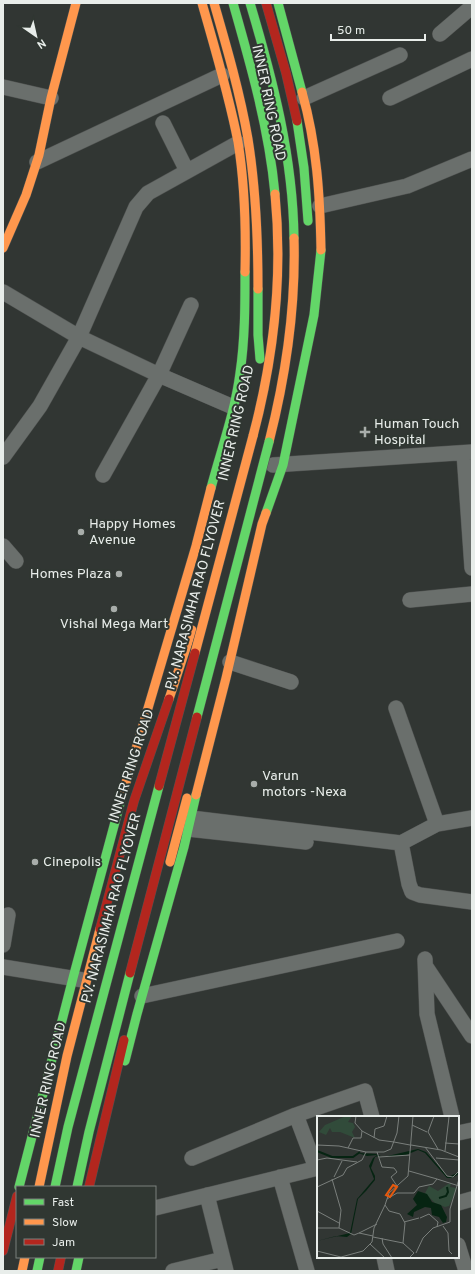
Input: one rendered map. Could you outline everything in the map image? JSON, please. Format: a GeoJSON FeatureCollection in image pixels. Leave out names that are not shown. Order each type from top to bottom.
{"type":"FeatureCollection","features":[{"type":"Feature","properties":{"kind":"main road"},"geometry":{"type":"LineString","coordinates":[[3,248],[26,195],[36,162],[76,3]]}},
{"type":"Feature","properties":{"kind":"main road","name":"INNER RING ROAD"},"geometry":{"type":"LineString","coordinates":[[40,1186],[67,1056],[80,979],[207,550],[250,436],[252,376],[244,340],[246,244],[245,205],[238,143],[230,103],[202,3]]}},
{"type":"Feature","properties":{"kind":"main road"},"geometry":{"type":"LineString","coordinates":[[214,3],[230,58],[246,124],[254,186],[258,260],[257,322],[259,350],[252,376]]}},
{"type":"Feature","properties":{"kind":"main road","name":"INNER RING ROAD"},"geometry":{"type":"LineString","coordinates":[[207,550],[233,407],[252,376],[268,344],[272,310],[275,245],[266,149],[248,67],[230,3]]}},
{"type":"Feature","properties":{"kind":"main road","name":"P.V. NARASIMHA RAO FLYOVER"},"geometry":{"type":"LineString","coordinates":[[55,1186],[68,1127],[253,436],[270,358],[277,278],[276,213],[273,180],[269,149],[256,85],[233,3]]}},
{"type":"Feature","properties":{"kind":"main road"},"geometry":{"type":"LineString","coordinates":[[77,1186],[89,1132],[269,442],[283,381],[292,310],[294,277],[294,244],[290,178],[278,107],[250,3]]}},
{"type":"Feature","properties":{"kind":"main road","name":"INNER RING ROAD"},"geometry":{"type":"LineString","coordinates":[[211,701],[231,600],[276,465],[271,450],[286,381],[296,310],[296,211],[293,178],[283,113],[274,74],[254,3]]}},
{"type":"Feature","properties":{"kind":"main road"},"geometry":{"type":"LineString","coordinates":[[266,3],[291,93],[303,151],[308,233]]}},
{"type":"Feature","properties":{"kind":"main road","name":"INNER RING ROAD"},"geometry":{"type":"LineString","coordinates":[[88,1186],[134,998],[189,823],[230,662],[276,465],[314,315],[321,256],[320,206],[312,131],[278,3]]}},
{"type":"Feature","properties":{"kind":"main road"},"geometry":{"type":"LineString","coordinates":[[286,381],[294,355],[298,334]]}},
{"type":"Feature","properties":{"kind":"main road"},"geometry":{"type":"LineString","coordinates":[[19,1186],[80,979],[125,784],[207,550]]}},
{"type":"Feature","properties":{"kind":"main road","name":"INNER RING ROAD"},"geometry":{"type":"LineString","coordinates":[[97,1186],[116,1099],[175,864],[179,829],[207,715]]}},
{"type":"Feature","properties":{"kind":"main road"},"geometry":{"type":"LineString","coordinates":[[67,1056],[118,1064]]}},
{"type":"Feature","properties":{"kind":"main road"},"geometry":{"type":"LineString","coordinates":[[3,1251],[16,1200]]}},
{"type":"Feature","properties":{"kind":"main road"},"geometry":{"type":"LineString","coordinates":[[22,1271],[25,1258]]}},
{"type":"Feature","properties":{"kind":"main road"},"geometry":{"type":"LineString","coordinates":[[37,1271],[40,1258]]}},
{"type":"Feature","properties":{"kind":"main road"},"geometry":{"type":"LineString","coordinates":[[58,1271],[61,1258]]}},
{"type":"Feature","properties":{"kind":"main road"},"geometry":{"type":"LineString","coordinates":[[68,1271],[72,1258]]}},
{"type":"Feature","properties":{"kind":"main road"},"geometry":{"type":"LineString","coordinates":[[76,1271],[79,1258]]}},
{"type":"Feature","properties":{"kind":"street"},"geometry":{"type":"LineString","coordinates":[[440,34],[467,7]]}},
{"type":"Feature","properties":{"kind":"street"},"geometry":{"type":"LineString","coordinates":[[304,98],[400,55]]}},
{"type":"Feature","properties":{"kind":"street"},"geometry":{"type":"LineString","coordinates":[[390,98],[472,59]]}},
{"type":"Feature","properties":{"kind":"street"},"geometry":{"type":"LineString","coordinates":[[36,162],[222,75]]}},
{"type":"Feature","properties":{"kind":"street"},"geometry":{"type":"LineString","coordinates":[[3,87],[51,98]]}},
{"type":"Feature","properties":{"kind":"street"},"geometry":{"type":"LineString","coordinates":[[163,123],[187,171]]}},
{"type":"Feature","properties":{"kind":"street"},"geometry":{"type":"LineString","coordinates":[[3,457],[40,406],[79,337],[136,207],[148,193],[238,143]]}},
{"type":"Feature","properties":{"kind":"street"},"geometry":{"type":"LineString","coordinates":[[320,206],[407,186],[472,159]]}},
{"type":"Feature","properties":{"kind":"street"},"geometry":{"type":"LineString","coordinates":[[3,292],[79,337],[159,375],[233,407]]}},
{"type":"Feature","properties":{"kind":"street"},"geometry":{"type":"LineString","coordinates":[[103,475],[159,375],[191,305]]}},
{"type":"Feature","properties":{"kind":"street"},"geometry":{"type":"LineString","coordinates":[[276,465],[468,452],[472,568]]}},
{"type":"Feature","properties":{"kind":"street"},"geometry":{"type":"LineString","coordinates":[[3,546],[16,560]]}},
{"type":"Feature","properties":{"kind":"street"},"geometry":{"type":"LineString","coordinates":[[410,600],[472,594]]}},
{"type":"Feature","properties":{"kind":"street"},"geometry":{"type":"LineString","coordinates":[[230,662],[291,682]]}},
{"type":"Feature","properties":{"kind":"street"},"geometry":{"type":"LineString","coordinates":[[396,708],[437,824]]}},
{"type":"Feature","properties":{"kind":"street"},"geometry":{"type":"LineString","coordinates":[[189,823],[402,847],[437,824],[472,818]]}},
{"type":"Feature","properties":{"kind":"street"},"geometry":{"type":"LineString","coordinates":[[402,847],[412,892],[472,902]]}},
{"type":"Feature","properties":{"kind":"street"},"geometry":{"type":"LineString","coordinates":[[3,946],[8,915]]}},
{"type":"Feature","properties":{"kind":"street"},"geometry":{"type":"LineString","coordinates":[[142,996],[397,941]]}},
{"type":"Feature","properties":{"kind":"street"},"geometry":{"type":"LineString","coordinates":[[452,1116],[427,1014],[426,963],[471,1033]]}},
{"type":"Feature","properties":{"kind":"street"},"geometry":{"type":"LineString","coordinates":[[3,967],[80,979]]}},
{"type":"Feature","properties":{"kind":"street"},"geometry":{"type":"LineString","coordinates":[[192,1158],[296,1115],[365,1090],[372,1116]]}},
{"type":"Feature","properties":{"kind":"street"},"geometry":{"type":"LineString","coordinates":[[156,1208],[317,1168],[296,1115]]}},
{"type":"Feature","properties":{"kind":"street"},"geometry":{"type":"LineString","coordinates":[[459,1133],[472,1130]]}},
{"type":"Feature","properties":{"kind":"street"},"geometry":{"type":"LineString","coordinates":[[280,1176],[307,1271]]}},
{"type":"Feature","properties":{"kind":"street"},"geometry":{"type":"LineString","coordinates":[[174,1271],[224,1265],[207,1195]]}},
{"type":"Feature","properties":{"kind":"street"},"geometry":{"type":"LineString","coordinates":[[459,1203],[472,1199]]}},
{"type":"Feature","properties":{"kind":"street"},"geometry":{"type":"LineString","coordinates":[[459,1248],[466,1271]]}},
{"type":"Feature","properties":{"kind":"street"},"geometry":{"type":"LineString","coordinates":[[384,1258],[387,1271]]}},
{"type":"Feature","properties":{"kind":"traffic: fast"},"geometry":{"type":"LineString","coordinates":[[233,3],[253,74],[264,122],[275,194]]}},
{"type":"Feature","properties":{"kind":"traffic: fast"},"geometry":{"type":"LineString","coordinates":[[250,3],[274,90],[286,148],[293,208],[294,238]]}},
{"type":"Feature","properties":{"kind":"traffic: fast"},"geometry":{"type":"LineString","coordinates":[[278,3],[302,92]]}},
{"type":"Feature","properties":{"kind":"traffic: fast"},"geometry":{"type":"LineString","coordinates":[[297,121],[304,168],[308,221]]}},
{"type":"Feature","properties":{"kind":"traffic: fast"},"geometry":{"type":"LineString","coordinates":[[266,513],[283,465],[314,315],[321,250]]}},
{"type":"Feature","properties":{"kind":"traffic: fast"},"geometry":{"type":"LineString","coordinates":[[211,488],[238,388],[244,335],[245,272]]}},
{"type":"Feature","properties":{"kind":"traffic: fast"},"geometry":{"type":"LineString","coordinates":[[258,289],[258,335],[260,359]]}},
{"type":"Feature","properties":{"kind":"traffic: fast"},"geometry":{"type":"LineString","coordinates":[[197,717],[269,442]]}},
{"type":"Feature","properties":{"kind":"traffic: fast"},"geometry":{"type":"LineString","coordinates":[[55,1186],[68,1127],[159,786]]}},
{"type":"Feature","properties":{"kind":"traffic: fast"},"geometry":{"type":"LineString","coordinates":[[125,1061],[184,847],[196,795]]}},
{"type":"Feature","properties":{"kind":"traffic: fast"},"geometry":{"type":"LineString","coordinates":[[19,1186],[122,796]]}},
{"type":"Feature","properties":{"kind":"traffic: fast"},"geometry":{"type":"LineString","coordinates":[[77,1186],[89,1132],[130,973]]}},
{"type":"Feature","properties":{"kind":"traffic: fast"},"geometry":{"type":"LineString","coordinates":[[37,1271],[40,1258]]}},
{"type":"Feature","properties":{"kind":"traffic: fast"},"geometry":{"type":"LineString","coordinates":[[76,1271],[79,1258]]}},
{"type":"Feature","properties":{"kind":"traffic: slow"},"geometry":{"type":"LineString","coordinates":[[3,248],[26,195],[39,155],[51,98],[76,3]]}},
{"type":"Feature","properties":{"kind":"traffic: slow"},"geometry":{"type":"LineString","coordinates":[[202,3],[226,89],[238,142],[244,207],[245,272]]}},
{"type":"Feature","properties":{"kind":"traffic: slow"},"geometry":{"type":"LineString","coordinates":[[214,3],[237,88],[248,139],[256,214],[258,289]]}},
{"type":"Feature","properties":{"kind":"traffic: slow"},"geometry":{"type":"LineString","coordinates":[[302,92],[311,131],[317,171],[321,250]]}},
{"type":"Feature","properties":{"kind":"traffic: slow"},"geometry":{"type":"LineString","coordinates":[[253,436],[266,376],[275,316],[278,255],[275,194]]}},
{"type":"Feature","properties":{"kind":"traffic: slow"},"geometry":{"type":"LineString","coordinates":[[269,442],[289,341],[293,290],[294,238]]}},
{"type":"Feature","properties":{"kind":"traffic: slow"},"geometry":{"type":"LineString","coordinates":[[195,653],[253,436]]}},
{"type":"Feature","properties":{"kind":"traffic: slow"},"geometry":{"type":"LineString","coordinates":[[122,796],[196,546],[211,488]]}},
{"type":"Feature","properties":{"kind":"traffic: slow"},"geometry":{"type":"LineString","coordinates":[[196,795],[226,678],[262,524],[266,513]]}},
{"type":"Feature","properties":{"kind":"traffic: slow"},"geometry":{"type":"LineString","coordinates":[[169,699],[192,630]]}},
{"type":"Feature","properties":{"kind":"traffic: slow"},"geometry":{"type":"LineString","coordinates":[[170,862],[187,798]]}},
{"type":"Feature","properties":{"kind":"traffic: slow"},"geometry":{"type":"LineString","coordinates":[[39,1186],[67,1056],[100,929]]}},
{"type":"Feature","properties":{"kind":"traffic: slow"},"geometry":{"type":"LineString","coordinates":[[22,1271],[25,1258]]}},
{"type":"Feature","properties":{"kind":"traffic: jam"},"geometry":{"type":"LineString","coordinates":[[266,3],[286,73],[297,121]]}},
{"type":"Feature","properties":{"kind":"traffic: jam"},"geometry":{"type":"LineString","coordinates":[[159,786],[195,653]]}},
{"type":"Feature","properties":{"kind":"traffic: jam"},"geometry":{"type":"LineString","coordinates":[[100,929],[134,801],[169,699]]}},
{"type":"Feature","properties":{"kind":"traffic: jam"},"geometry":{"type":"LineString","coordinates":[[130,973],[197,717]]}},
{"type":"Feature","properties":{"kind":"traffic: jam"},"geometry":{"type":"LineString","coordinates":[[89,1186],[124,1040]]}},
{"type":"Feature","properties":{"kind":"traffic: jam"},"geometry":{"type":"LineString","coordinates":[[3,1251],[16,1200]]}},
{"type":"Feature","properties":{"kind":"traffic: jam"},"geometry":{"type":"LineString","coordinates":[[58,1271],[61,1258]]}},
{"type":"Feature","properties":{"kind":"place","name":"Human Touch Hospital"},"geometry":{"type":"Point","coordinates":[365,432]}},
{"type":"Feature","properties":{"kind":"place","name":"Happy Homes Avenue"},"geometry":{"type":"Point","coordinates":[81,532]}},
{"type":"Feature","properties":{"kind":"place","name":"Homes Plaza"},"geometry":{"type":"Point","coordinates":[119,574]}},
{"type":"Feature","properties":{"kind":"place","name":"Vishal Mega Mart"},"geometry":{"type":"Point","coordinates":[114,609]}},
{"type":"Feature","properties":{"kind":"place","name":"Varun motors -Nexa"},"geometry":{"type":"Point","coordinates":[254,784]}},
{"type":"Feature","properties":{"kind":"place","name":"Cinepolis"},"geometry":{"type":"Point","coordinates":[35,862]}}]}
